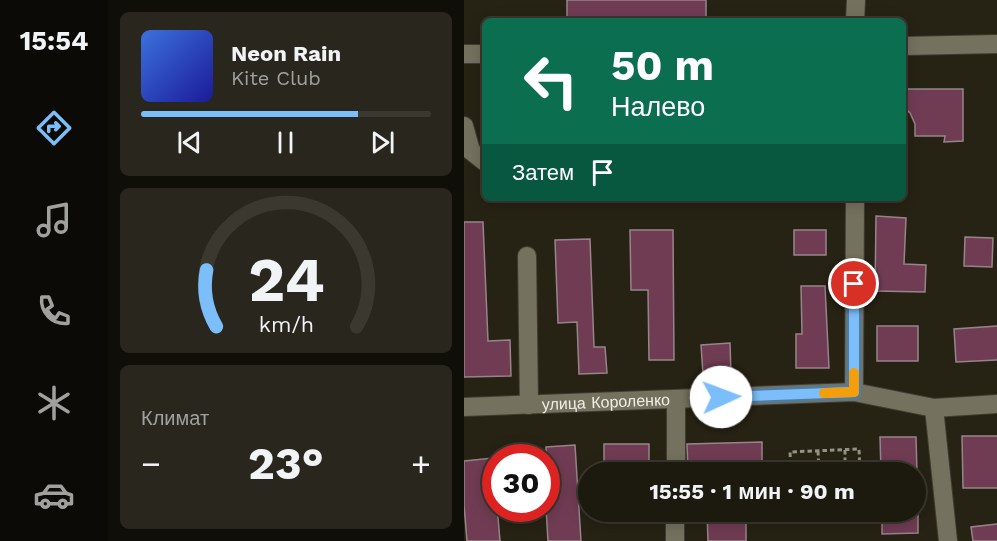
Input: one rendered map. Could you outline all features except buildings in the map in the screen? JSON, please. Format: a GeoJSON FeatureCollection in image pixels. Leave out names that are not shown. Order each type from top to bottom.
{"type":"FeatureCollection","features":[{"type":"Feature","properties":{"kind":"street"},"geometry":{"type":"LineString","coordinates":[[855,18],[856,0]]}},
{"type":"Feature","properties":{"kind":"street"},"geometry":{"type":"LineString","coordinates":[[906,46],[998,44]]}},
{"type":"Feature","properties":{"kind":"street"},"geometry":{"type":"LineString","coordinates":[[464,54],[482,54]]}},
{"type":"Feature","properties":{"kind":"street"},"geometry":{"type":"LineString","coordinates":[[464,126],[471,151],[482,160]]}},
{"type":"Feature","properties":{"kind":"street"},"geometry":{"type":"LineString","coordinates":[[854,392],[855,201]]}},
{"type":"Feature","properties":{"kind":"street"},"geometry":{"type":"LineString","coordinates":[[527,256],[529,405]]}},
{"type":"Feature","properties":{"kind":"street","name":"улица Короленко"},"geometry":{"type":"LineString","coordinates":[[464,407],[854,392],[934,408],[998,404]]}},
{"type":"Feature","properties":{"kind":"street"},"geometry":{"type":"LineString","coordinates":[[676,399],[676,462]]}},
{"type":"Feature","properties":{"kind":"street"},"geometry":{"type":"LineString","coordinates":[[934,408],[948,541]]}},
{"type":"Feature","properties":{"kind":"street"},"geometry":{"type":"LineString","coordinates":[[675,522],[675,541]]}},
{"type":"Feature","properties":{"kind":"path"},"geometry":{"type":"LineString","coordinates":[[790,462],[790,452],[859,449],[860,462]]}},
{"type":"Feature","properties":{"kind":"path"},"geometry":{"type":"LineString","coordinates":[[845,450],[845,462]]}},
{"type":"Feature","properties":{"kind":"path"},"geometry":{"type":"LineString","coordinates":[[818,451],[820,462]]}},
{"type":"Feature","properties":{"kind":"slow traffic"},"geometry":{"type":"LineString","coordinates":[[824,393],[854,392],[854,373]]}},
{"type":"Feature","properties":{"kind":"route"},"geometry":{"type":"LineString","coordinates":[[721,397],[854,392],[854,284]]}}]}
